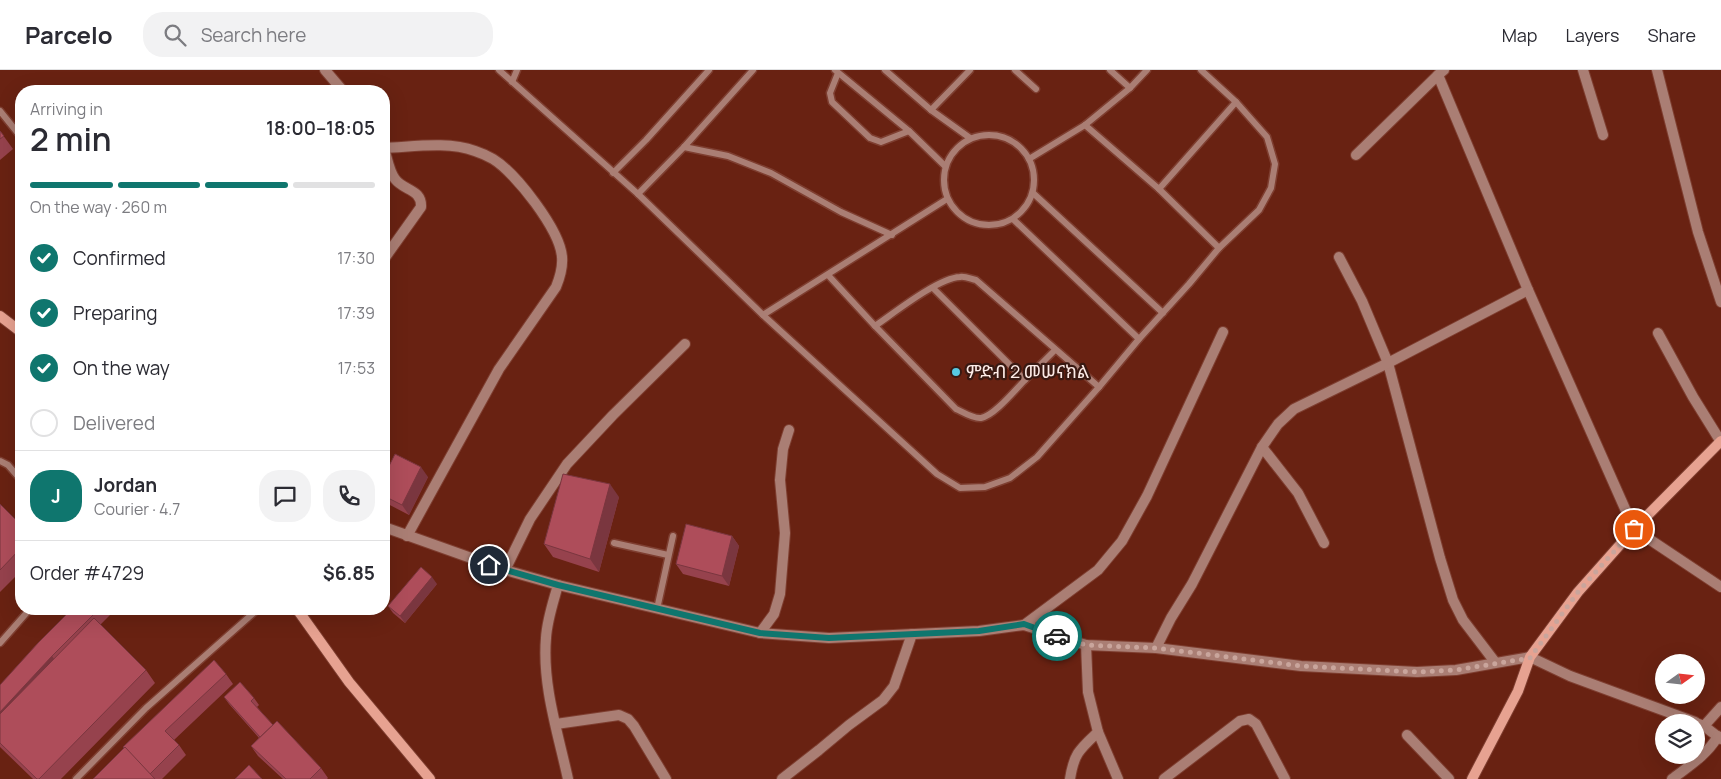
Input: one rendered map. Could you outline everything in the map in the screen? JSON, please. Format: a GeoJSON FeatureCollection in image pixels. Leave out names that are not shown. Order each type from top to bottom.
{"type":"FeatureCollection","features":[{"type":"Feature","properties":{"kind":"street"},"geometry":{"type":"LineString","coordinates":[[325,70],[338,85]]}},
{"type":"Feature","properties":{"kind":"street"},"geometry":{"type":"LineString","coordinates":[[1583,70],[1603,135]]}},
{"type":"Feature","properties":{"kind":"street"},"geometry":{"type":"LineString","coordinates":[[1657,70],[1698,232],[1721,302]]}},
{"type":"Feature","properties":{"kind":"street"},"geometry":{"type":"LineString","coordinates":[[1356,155],[1441,72],[1528,290],[1634,529],[1721,587]]}},
{"type":"Feature","properties":{"kind":"street"},"geometry":{"type":"LineString","coordinates":[[390,148],[448,146],[474,150],[494,159],[540,208],[555,233],[562,256],[562,271],[556,286],[499,369],[407,536]]}},
{"type":"Feature","properties":{"kind":"street"},"geometry":{"type":"LineString","coordinates":[[390,165],[395,179],[418,195],[421,207],[390,251]]}},
{"type":"Feature","properties":{"kind":"street"},"geometry":{"type":"LineString","coordinates":[[1339,257],[1362,301],[1388,363],[1453,600],[1464,620],[1494,662]]}},
{"type":"Feature","properties":{"kind":"street"},"geometry":{"type":"LineString","coordinates":[[1156,648],[1171,618],[1192,584],[1262,447],[1278,424],[1294,409],[1388,363],[1528,290]]}},
{"type":"Feature","properties":{"kind":"street"},"geometry":{"type":"LineString","coordinates":[[0,316],[15,327]]}},
{"type":"Feature","properties":{"kind":"street"},"geometry":{"type":"LineString","coordinates":[[390,529],[505,570],[558,585],[760,633],[829,638],[979,631],[1024,624],[1098,570],[1122,542],[1147,496],[1223,332]]}},
{"type":"Feature","properties":{"kind":"street"},"geometry":{"type":"LineString","coordinates":[[1472,779],[1518,691],[1530,658],[1578,592],[1634,529],[1721,442],[1693,397],[1658,333]]}},
{"type":"Feature","properties":{"kind":"street"},"geometry":{"type":"LineString","coordinates":[[505,570],[530,518],[567,464],[613,415],[685,344]]}},
{"type":"Feature","properties":{"kind":"street"},"geometry":{"type":"LineString","coordinates":[[760,633],[774,614],[780,594],[785,533],[780,480],[783,449],[789,430]]}},
{"type":"Feature","properties":{"kind":"street"},"geometry":{"type":"LineString","coordinates":[[1262,447],[1298,493],[1324,543]]}},
{"type":"Feature","properties":{"kind":"street"},"geometry":{"type":"LineString","coordinates":[[558,585],[549,616],[546,638],[546,662],[549,693],[568,779]]}},
{"type":"Feature","properties":{"kind":"street"},"geometry":{"type":"LineString","coordinates":[[301,615],[349,682],[430,779]]}},
{"type":"Feature","properties":{"kind":"street"},"geometry":{"type":"LineString","coordinates":[[1024,624],[1086,645],[1156,648],[1301,666],[1417,672],[1456,670],[1494,662],[1530,658],[1570,676],[1671,714]]}},
{"type":"Feature","properties":{"kind":"street"},"geometry":{"type":"LineString","coordinates":[[782,779],[883,700],[894,686],[912,634]]}},
{"type":"Feature","properties":{"kind":"street"},"geometry":{"type":"LineString","coordinates":[[1086,645],[1088,692],[1098,732],[1118,779]]}},
{"type":"Feature","properties":{"kind":"street"},"geometry":{"type":"LineString","coordinates":[[1705,719],[1721,708]]}},
{"type":"Feature","properties":{"kind":"street"},"geometry":{"type":"LineString","coordinates":[[556,724],[619,715],[628,719],[666,779]]}},
{"type":"Feature","properties":{"kind":"street"},"geometry":{"type":"LineString","coordinates":[[1164,779],[1240,721],[1248,718],[1256,724],[1285,779]]}},
{"type":"Feature","properties":{"kind":"street"},"geometry":{"type":"LineString","coordinates":[[1672,779],[1702,757],[1720,738],[1705,728]]}},
{"type":"Feature","properties":{"kind":"street"},"geometry":{"type":"LineString","coordinates":[[1070,779],[1073,762],[1080,749],[1098,732]]}},
{"type":"Feature","properties":{"kind":"street"},"geometry":{"type":"LineString","coordinates":[[1407,735],[1449,779]]}},
{"type":"Feature","properties":{"kind":"lane"},"geometry":{"type":"LineString","coordinates":[[499,70],[638,194],[763,315],[937,474],[960,488],[985,487],[1010,478],[1037,457],[1219,248],[1259,210],[1271,188],[1275,164],[1268,137],[1236,102],[1201,70]]}},
{"type":"Feature","properties":{"kind":"lane"},"geometry":{"type":"LineString","coordinates":[[512,82],[517,70]]}},
{"type":"Feature","properties":{"kind":"lane"},"geometry":{"type":"LineString","coordinates":[[613,173],[646,140],[709,70]]}},
{"type":"Feature","properties":{"kind":"lane"},"geometry":{"type":"LineString","coordinates":[[638,194],[684,147],[753,70]]}},
{"type":"Feature","properties":{"kind":"lane"},"geometry":{"type":"LineString","coordinates":[[885,70],[931,110],[970,138]]}},
{"type":"Feature","properties":{"kind":"lane"},"geometry":{"type":"LineString","coordinates":[[931,110],[970,70]]}},
{"type":"Feature","properties":{"kind":"lane"},"geometry":{"type":"LineString","coordinates":[[1015,70],[1036,89]]}},
{"type":"Feature","properties":{"kind":"lane"},"geometry":{"type":"LineString","coordinates":[[1110,70],[1130,88]]}},
{"type":"Feature","properties":{"kind":"lane"},"geometry":{"type":"LineString","coordinates":[[1029,159],[1085,125],[1130,88],[1147,70]]}},
{"type":"Feature","properties":{"kind":"lane"},"geometry":{"type":"LineString","coordinates":[[909,131],[881,142],[870,138],[832,102],[830,93],[836,72],[909,131],[945,166]]}},
{"type":"Feature","properties":{"kind":"lane"},"geometry":{"type":"LineString","coordinates":[[1159,189],[1236,102]]}},
{"type":"Feature","properties":{"kind":"lane"},"geometry":{"type":"LineString","coordinates":[[0,111],[15,130]]}},
{"type":"Feature","properties":{"kind":"lane"},"geometry":{"type":"LineString","coordinates":[[1085,125],[1159,189],[1219,248]]}},
{"type":"Feature","properties":{"kind":"lane"},"geometry":{"type":"LineString","coordinates":[[987,134],[1004,136],[1018,145],[1029,159],[1034,175],[1033,193],[1025,208],[1013,219],[999,225],[984,226],[976,224],[956,212],[947,199],[943,183],[945,166],[955,149],[970,138],[987,134]]}},
{"type":"Feature","properties":{"kind":"lane"},"geometry":{"type":"LineString","coordinates":[[684,147],[728,156],[771,173],[841,212],[892,235]]}},
{"type":"Feature","properties":{"kind":"lane"},"geometry":{"type":"LineString","coordinates":[[1033,193],[1163,313]]}},
{"type":"Feature","properties":{"kind":"lane"},"geometry":{"type":"LineString","coordinates":[[763,315],[947,199]]}},
{"type":"Feature","properties":{"kind":"lane"},"geometry":{"type":"LineString","coordinates":[[1013,219],[1139,339]]}},
{"type":"Feature","properties":{"kind":"lane"},"geometry":{"type":"LineString","coordinates":[[828,275],[956,409],[971,417],[981,418],[994,412],[1055,350]]}},
{"type":"Feature","properties":{"kind":"lane"},"geometry":{"type":"LineString","coordinates":[[875,326],[933,288],[961,276],[976,280],[1099,388]]}},
{"type":"Feature","properties":{"kind":"lane"},"geometry":{"type":"LineString","coordinates":[[933,288],[1025,380]]}},
{"type":"Feature","properties":{"kind":"lane"},"geometry":{"type":"LineString","coordinates":[[0,461],[8,464],[15,473]]}},
{"type":"Feature","properties":{"kind":"lane"},"geometry":{"type":"LineString","coordinates":[[657,609],[673,536]]}},
{"type":"Feature","properties":{"kind":"lane"},"geometry":{"type":"LineString","coordinates":[[614,543],[668,555]]}},
{"type":"Feature","properties":{"kind":"lane"},"geometry":{"type":"LineString","coordinates":[[0,642],[25,615]]}},
{"type":"Feature","properties":{"kind":"lane"},"geometry":{"type":"LineString","coordinates":[[76,779],[146,708],[251,615]]}},
{"type":"Feature","properties":{"kind":"building"},"geometry":{"type":"Polygon","coordinates":[[[0,131],[4,136],[0,139],[0,131]]]}},
{"type":"Feature","properties":{"kind":"building"},"geometry":{"type":"Polygon","coordinates":[[[395,454],[421,467],[402,505],[390,499],[390,464],[395,454]]]}},
{"type":"Feature","properties":{"kind":"building"},"geometry":{"type":"Polygon","coordinates":[[[563,474],[610,484],[590,559],[544,544],[563,474]]]}},
{"type":"Feature","properties":{"kind":"building"},"geometry":{"type":"Polygon","coordinates":[[[0,504],[15,519],[15,554],[0,570],[0,504]]]}},
{"type":"Feature","properties":{"kind":"building"},"geometry":{"type":"Polygon","coordinates":[[[686,524],[732,536],[722,576],[676,564],[686,524]]]}},
{"type":"Feature","properties":{"kind":"building"},"geometry":{"type":"Polygon","coordinates":[[[421,567],[432,577],[400,616],[390,608],[390,604],[421,567]]]}},
{"type":"Feature","properties":{"kind":"building"},"geometry":{"type":"Polygon","coordinates":[[[66,615],[93,615],[0,712],[0,685],[66,615]]]}},
{"type":"Feature","properties":{"kind":"building"},"geometry":{"type":"Polygon","coordinates":[[[94,618],[146,670],[37,779],[0,743],[0,714],[94,618]]]}},
{"type":"Feature","properties":{"kind":"building"},"geometry":{"type":"Polygon","coordinates":[[[214,660],[226,674],[165,731],[179,745],[150,774],[123,747],[214,660]]]}},
{"type":"Feature","properties":{"kind":"building"},"geometry":{"type":"Polygon","coordinates":[[[240,682],[254,698],[251,701],[273,725],[260,737],[224,697],[240,682]]]}},
{"type":"Feature","properties":{"kind":"building"},"geometry":{"type":"Polygon","coordinates":[[[277,721],[321,768],[310,779],[286,779],[251,746],[277,721]]]}},
{"type":"Feature","properties":{"kind":"building"},"geometry":{"type":"Polygon","coordinates":[[[125,747],[155,779],[93,779],[125,747]]]}},
{"type":"Feature","properties":{"kind":"building"},"geometry":{"type":"Polygon","coordinates":[[[249,765],[262,779],[235,779],[249,765]]]}},
{"type":"Feature","properties":{"kind":"way so far"},"geometry":{"type":"LineString","coordinates":[[1057,636],[1086,645],[1156,648],[1301,666],[1417,672],[1456,670],[1494,662],[1530,658],[1578,592],[1634,529]]}},
{"type":"Feature","properties":{"kind":"place","name":"ምድብ 2 መሠናክል"},"geometry":{"type":"Point","coordinates":[956,372]}},
{"type":"Feature","properties":{"kind":"route"},"geometry":{"type":"LineString","coordinates":[[489,565],[558,585],[760,633],[829,638],[979,631],[1024,624],[1057,636]]}}]}
